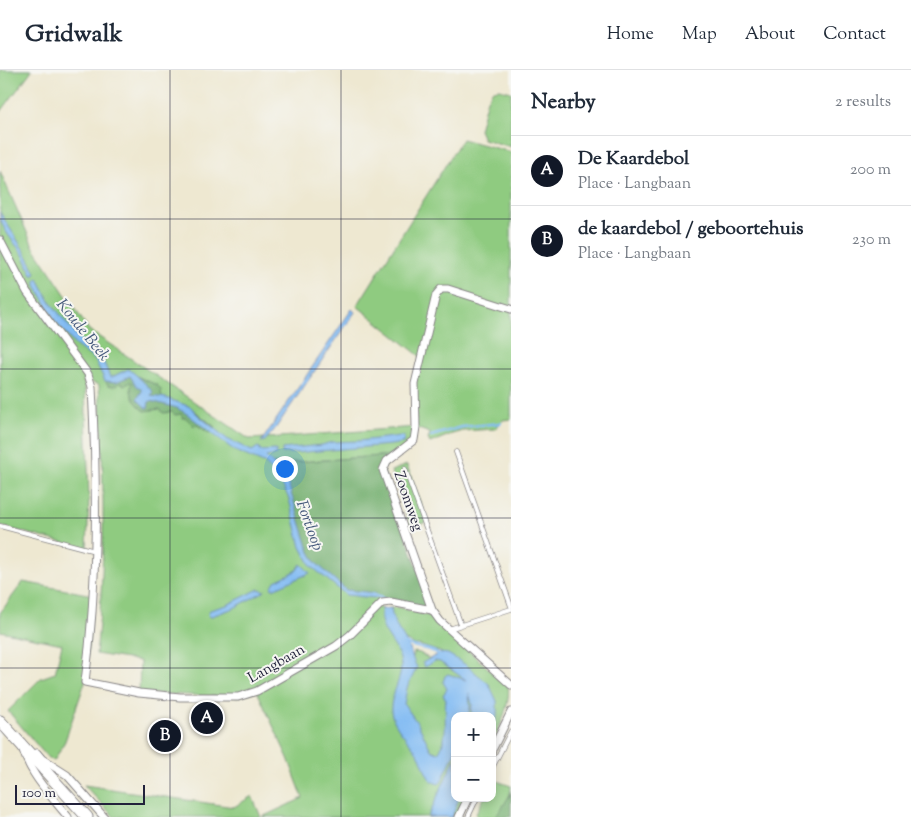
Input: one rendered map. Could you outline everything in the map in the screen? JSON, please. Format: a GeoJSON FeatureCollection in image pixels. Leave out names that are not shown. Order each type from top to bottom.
{"type":"FeatureCollection","features":[{"type":"Feature","properties":{"kind":"main road"},"geometry":{"type":"LineString","coordinates":[[0,721],[86,817]]}},
{"type":"Feature","properties":{"kind":"street"},"geometry":{"type":"LineString","coordinates":[[0,240],[27,292],[88,374],[91,382],[96,473],[96,551]]}},
{"type":"Feature","properties":{"kind":"street","name":"Zoomweg"},"geometry":{"type":"LineString","coordinates":[[511,309],[448,289],[441,289],[436,294],[415,384],[416,427],[414,440],[387,461],[383,470],[432,610],[440,622],[511,684]]}},
{"type":"Feature","properties":{"kind":"street","name":"Langbaan"},"geometry":{"type":"LineString","coordinates":[[96,551],[89,653],[85,682],[140,693],[180,697],[226,698],[251,694],[336,646],[386,602],[432,610]]}},
{"type":"Feature","properties":{"kind":"street"},"geometry":{"type":"LineString","coordinates":[[496,742],[511,712]]}},
{"type":"Feature","properties":{"kind":"street"},"geometry":{"type":"LineString","coordinates":[[21,744],[26,758],[41,785],[68,817]]}},
{"type":"Feature","properties":{"kind":"street"},"geometry":{"type":"LineString","coordinates":[[21,744],[36,752],[42,759],[67,775],[104,817]]}},
{"type":"Feature","properties":{"kind":"street"},"geometry":{"type":"LineString","coordinates":[[459,817],[466,802]]}},
{"type":"Feature","properties":{"kind":"lane"},"geometry":{"type":"LineString","coordinates":[[449,629],[511,607],[456,452]]}},
{"type":"Feature","properties":{"kind":"lane"},"geometry":{"type":"LineString","coordinates":[[405,469],[461,625]]}},
{"type":"Feature","properties":{"kind":"lane"},"geometry":{"type":"LineString","coordinates":[[0,526],[96,551]]}},
{"type":"Feature","properties":{"kind":"lane"},"geometry":{"type":"LineString","coordinates":[[496,760],[511,731]]}},
{"type":"Feature","properties":{"kind":"lane"},"geometry":{"type":"LineString","coordinates":[[468,817],[475,802]]}},
{"type":"Feature","properties":{"kind":"green space"},"geometry":{"type":"Polygon","coordinates":[[[0,70],[32,70],[0,113],[0,70]]]}},
{"type":"Feature","properties":{"kind":"green space"},"geometry":{"type":"Polygon","coordinates":[[[500,89],[511,92],[511,147],[483,139],[479,130],[487,99],[493,90],[500,89]]]}},
{"type":"Feature","properties":{"kind":"green space"},"geometry":{"type":"Polygon","coordinates":[[[462,139],[511,152],[511,419],[503,420],[495,429],[463,431],[430,443],[428,439],[430,433],[416,428],[414,440],[394,455],[271,464],[379,600],[378,607],[382,609],[381,613],[400,655],[402,669],[413,657],[414,652],[420,653],[431,660],[434,659],[469,672],[440,652],[414,645],[403,639],[391,619],[391,608],[397,607],[429,616],[432,610],[432,618],[508,686],[508,700],[496,734],[496,712],[451,712],[451,802],[463,802],[456,817],[262,817],[303,798],[288,758],[257,691],[238,697],[139,693],[140,661],[96,654],[103,554],[99,385],[83,379],[85,388],[89,497],[87,549],[0,526],[0,171],[33,246],[89,330],[249,439],[416,427],[415,384],[421,357],[357,306],[462,139]]]}},
{"type":"Feature","properties":{"kind":"green space"},"geometry":{"type":"Polygon","coordinates":[[[125,371],[157,385],[161,390],[162,399],[191,408],[215,427],[209,433],[197,425],[194,426],[186,418],[183,418],[181,414],[163,413],[160,409],[145,411],[134,398],[131,391],[131,382],[125,385],[120,383],[114,386],[108,385],[106,382],[125,371]]]}},
{"type":"Feature","properties":{"kind":"green space"},"geometry":{"type":"Polygon","coordinates":[[[394,455],[383,470],[432,610],[389,602],[378,596],[345,592],[313,563],[290,494],[270,464],[394,455]]]}},
{"type":"Feature","properties":{"kind":"green space"},"geometry":{"type":"Polygon","coordinates":[[[407,465],[427,522],[411,527],[391,471],[407,465]]]}},
{"type":"Feature","properties":{"kind":"green space"},"geometry":{"type":"Polygon","coordinates":[[[23,582],[93,595],[85,682],[65,741],[54,761],[48,758],[8,711],[41,678],[55,673],[62,644],[0,631],[0,613],[23,582]]]}},
{"type":"Feature","properties":{"kind":"green space"},"geometry":{"type":"Polygon","coordinates":[[[496,781],[511,786],[508,799],[494,817],[477,817],[476,814],[482,802],[496,802],[496,781]]]}},
{"type":"Feature","properties":{"kind":"green space"},"geometry":{"type":"Polygon","coordinates":[[[84,785],[234,807],[252,796],[261,817],[114,817],[84,785]]]}},
{"type":"Feature","properties":{"kind":"green space"},"geometry":{"type":"Polygon","coordinates":[[[511,793],[511,817],[494,817],[500,811],[511,793]]]}},
{"type":"Feature","properties":{"kind":"water"},"geometry":{"type":"Polygon","coordinates":[[[0,212],[28,257],[36,273],[35,275],[32,275],[23,255],[2,224],[0,212]]]}},
{"type":"Feature","properties":{"kind":"water"},"geometry":{"type":"Polygon","coordinates":[[[38,279],[51,303],[76,335],[92,346],[102,358],[110,377],[128,369],[153,392],[151,396],[166,398],[191,407],[227,439],[252,451],[258,447],[260,448],[259,451],[276,450],[276,455],[266,457],[283,474],[309,550],[316,563],[346,590],[376,593],[376,598],[346,595],[311,566],[301,547],[289,499],[281,482],[266,464],[235,451],[177,408],[151,401],[148,408],[145,407],[137,399],[142,391],[130,376],[116,382],[105,381],[95,360],[75,345],[55,321],[36,285],[36,280],[38,279]]]}},
{"type":"Feature","properties":{"kind":"water"},"geometry":{"type":"Polygon","coordinates":[[[352,309],[355,312],[275,429],[265,441],[261,442],[352,309]]]}},
{"type":"Feature","properties":{"kind":"water"},"geometry":{"type":"Polygon","coordinates":[[[404,436],[403,443],[391,445],[282,453],[282,449],[322,445],[332,442],[404,436]]]}},
{"type":"Feature","properties":{"kind":"water"},"geometry":{"type":"Polygon","coordinates":[[[301,564],[310,573],[273,589],[271,588],[275,581],[296,571],[301,564]]]}},
{"type":"Feature","properties":{"kind":"water"},"geometry":{"type":"Polygon","coordinates":[[[259,589],[265,591],[234,608],[209,617],[208,613],[210,610],[227,605],[259,589]]]}},
{"type":"Feature","properties":{"kind":"water"},"geometry":{"type":"Polygon","coordinates":[[[391,608],[394,620],[417,667],[407,688],[404,704],[418,724],[431,750],[438,753],[444,741],[446,699],[443,695],[447,689],[443,682],[445,676],[448,674],[466,680],[440,662],[435,661],[425,667],[422,663],[440,653],[448,654],[466,665],[489,684],[497,701],[496,720],[496,712],[471,712],[472,704],[469,693],[469,712],[451,712],[451,761],[439,784],[429,778],[417,752],[392,717],[391,704],[401,672],[401,666],[398,653],[382,623],[382,609],[391,608]]]}},
{"type":"Feature","properties":{"kind":"water"},"geometry":{"type":"Polygon","coordinates":[[[451,767],[451,802],[458,802],[452,817],[428,817],[451,767]]]}},
{"type":"Feature","properties":{"kind":"waterway","name":"Koude Beek"},"geometry":{"type":"LineString","coordinates":[[431,436],[462,427],[501,423]]}},
{"type":"Feature","properties":{"kind":"waterway","name":"Fortloop"},"geometry":{"type":"LineString","coordinates":[[374,595],[384,599]]}},
{"type":"Feature","properties":{"kind":"waterway","name":"Fortloop"},"geometry":{"type":"LineString","coordinates":[[405,643],[439,654]]}},
{"type":"Feature","properties":{"kind":"place","name":"De Kaardebol"},"geometry":{"type":"Point","coordinates":[207,718]}},
{"type":"Feature","properties":{"kind":"place","name":"de kaardebol / geboortehuis"},"geometry":{"type":"Point","coordinates":[165,736]}}]}
